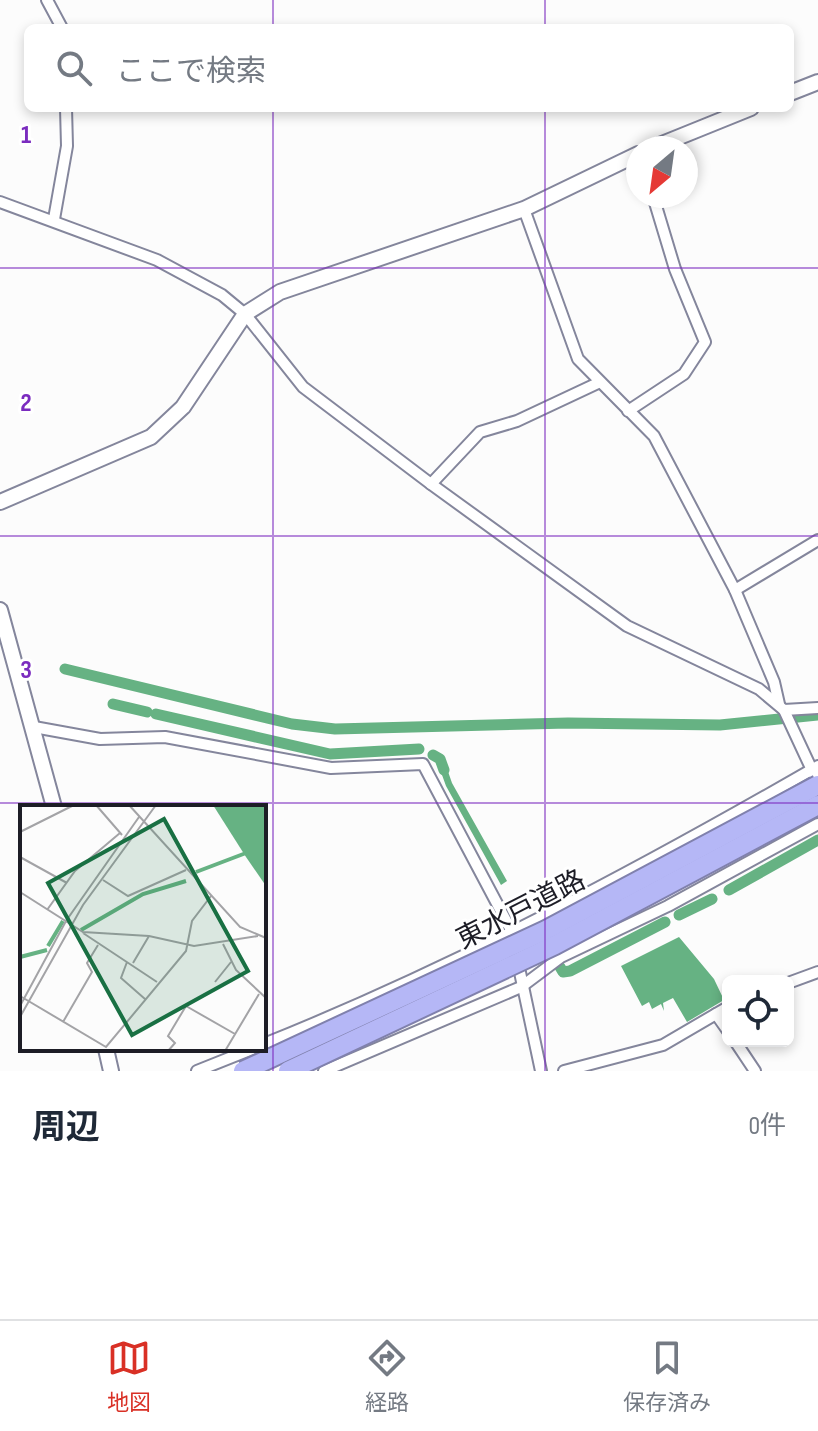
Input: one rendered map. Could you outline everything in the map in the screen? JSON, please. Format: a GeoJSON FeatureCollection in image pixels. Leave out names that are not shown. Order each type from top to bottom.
{"type":"FeatureCollection","features":[{"type":"Feature","properties":{"kind":"highway","name":"東水戸道路"},"geometry":{"type":"LineString","coordinates":[[243,1071],[546,930],[816,776]]}},
{"type":"Feature","properties":{"kind":"highway","name":"東水戸道路"},"geometry":{"type":"LineString","coordinates":[[288,1071],[555,945],[818,805]]}},
{"type":"Feature","properties":{"kind":"street"},"geometry":{"type":"LineString","coordinates":[[47,0],[60,24]]}},
{"type":"Feature","properties":{"kind":"street"},"geometry":{"type":"LineString","coordinates":[[794,91],[818,82]]}},
{"type":"Feature","properties":{"kind":"street"},"geometry":{"type":"LineString","coordinates":[[54,219],[67,146],[66,112]]}},
{"type":"Feature","properties":{"kind":"street"},"geometry":{"type":"LineString","coordinates":[[682,136],[741,112]]}},
{"type":"Feature","properties":{"kind":"street"},"geometry":{"type":"LineString","coordinates":[[0,502],[151,437],[183,407],[245,314],[280,292],[524,209],[626,160]]}},
{"type":"Feature","properties":{"kind":"street"},"geometry":{"type":"LineString","coordinates":[[0,202],[54,219],[157,260],[222,295],[245,314],[303,387],[627,626],[759,689],[784,712],[818,708]]}},
{"type":"Feature","properties":{"kind":"street"},"geometry":{"type":"LineString","coordinates":[[628,411],[684,374],[705,342],[675,269],[657,208]]}},
{"type":"Feature","properties":{"kind":"street"},"geometry":{"type":"LineString","coordinates":[[269,1071],[266,1044],[396,988],[816,776],[784,712],[735,590],[654,436],[598,383],[578,359],[524,209]]}},
{"type":"Feature","properties":{"kind":"street"},"geometry":{"type":"LineString","coordinates":[[431,484],[480,432],[517,421],[598,383]]}},
{"type":"Feature","properties":{"kind":"street"},"geometry":{"type":"LineString","coordinates":[[735,590],[818,540]]}},
{"type":"Feature","properties":{"kind":"street"},"geometry":{"type":"LineString","coordinates":[[0,610],[54,805]]}},
{"type":"Feature","properties":{"kind":"street"},"geometry":{"type":"LineString","coordinates":[[34,727],[100,739],[165,737],[331,768],[423,764],[511,930],[541,1071]]}},
{"type":"Feature","properties":{"kind":"street"},"geometry":{"type":"LineString","coordinates":[[324,1071],[521,987],[561,957],[668,906],[818,824]]}},
{"type":"Feature","properties":{"kind":"street"},"geometry":{"type":"LineString","coordinates":[[794,981],[818,972]]}},
{"type":"Feature","properties":{"kind":"street"},"geometry":{"type":"LineString","coordinates":[[564,1071],[663,1045],[722,1010]]}},
{"type":"Feature","properties":{"kind":"street"},"geometry":{"type":"LineString","coordinates":[[716,1014],[722,1022]]}},
{"type":"Feature","properties":{"kind":"street"},"geometry":{"type":"LineString","coordinates":[[739,1047],[755,1071]]}},
{"type":"Feature","properties":{"kind":"street"},"geometry":{"type":"LineString","coordinates":[[106,1051],[111,1071]]}},
{"type":"Feature","properties":{"kind":"street"},"geometry":{"type":"LineString","coordinates":[[197,1071],[247,1051]]}},
{"type":"Feature","properties":{"kind":"shaded area"},"geometry":{"type":"Polygon","coordinates":[[[443,757],[452,783],[507,881],[501,885],[446,786],[437,761],[443,757]]]}},
{"type":"Feature","properties":{"kind":"shaded area"},"geometry":{"type":"Polygon","coordinates":[[[679,937],[714,979],[722,1001],[687,1022],[673,998],[663,1003],[664,1011],[661,1004],[652,1009],[649,1002],[642,1006],[621,966],[679,937]]]}},
{"type":"Feature","properties":{"kind":"waterway"},"geometry":{"type":"LineString","coordinates":[[65,669],[292,724],[335,729],[568,723],[720,725],[818,715]]}},
{"type":"Feature","properties":{"kind":"waterway"},"geometry":{"type":"LineString","coordinates":[[113,704],[147,712]]}},
{"type":"Feature","properties":{"kind":"waterway"},"geometry":{"type":"LineString","coordinates":[[156,714],[330,754],[419,749]]}},
{"type":"Feature","properties":{"kind":"waterway"},"geometry":{"type":"LineString","coordinates":[[433,755],[440,759],[444,770]]}},
{"type":"Feature","properties":{"kind":"waterway"},"geometry":{"type":"LineString","coordinates":[[729,890],[818,840]]}},
{"type":"Feature","properties":{"kind":"waterway"},"geometry":{"type":"LineString","coordinates":[[679,915],[712,899]]}},
{"type":"Feature","properties":{"kind":"waterway"},"geometry":{"type":"LineString","coordinates":[[560,967],[563,972],[570,971],[665,922]]}}]}
